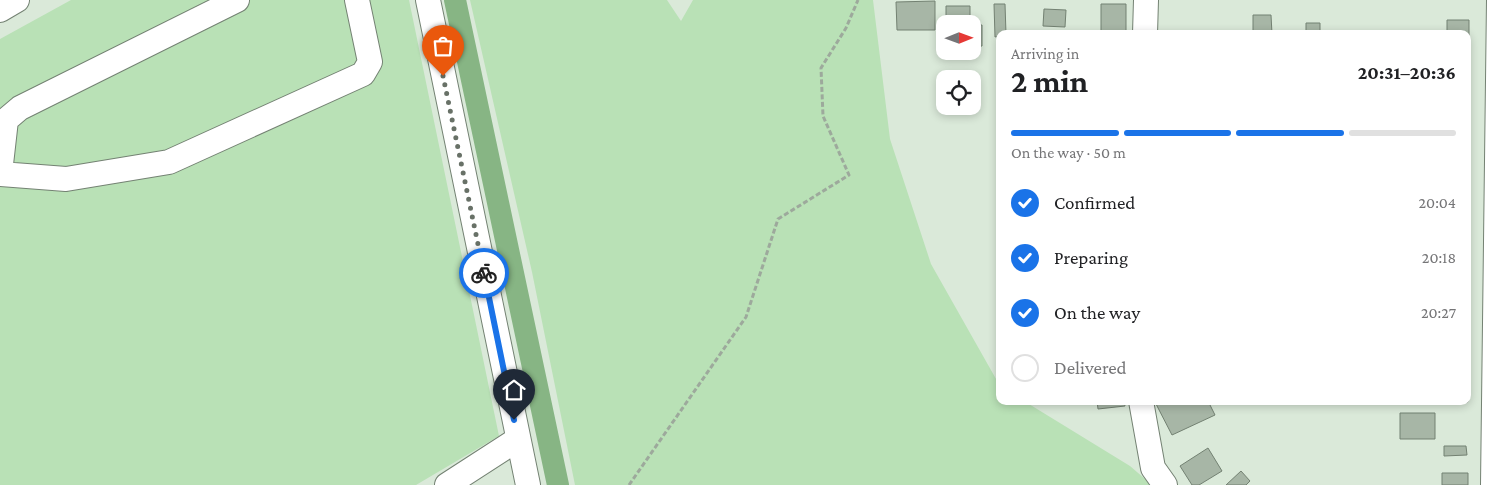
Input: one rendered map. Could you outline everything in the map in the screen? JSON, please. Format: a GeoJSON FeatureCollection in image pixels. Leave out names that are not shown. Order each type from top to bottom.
{"type":"FeatureCollection","features":[{"type":"Feature","properties":{"kind":"street"},"geometry":{"type":"LineString","coordinates":[[0,10],[17,0]]}},
{"type":"Feature","properties":{"kind":"street"},"geometry":{"type":"LineString","coordinates":[[238,0],[20,108],[6,120],[0,174],[66,179],[169,162],[363,74],[370,62],[357,0]]}},
{"type":"Feature","properties":{"kind":"street"},"geometry":{"type":"LineString","coordinates":[[428,0],[528,485]]}},
{"type":"Feature","properties":{"kind":"street"},"geometry":{"type":"LineString","coordinates":[[1145,30],[1146,0]]}},
{"type":"Feature","properties":{"kind":"street"},"geometry":{"type":"LineString","coordinates":[[1493,485],[1498,0]]}},
{"type":"Feature","properties":{"kind":"street"},"geometry":{"type":"LineString","coordinates":[[1142,405],[1152,468],[1165,485]]}},
{"type":"Feature","properties":{"kind":"street"},"geometry":{"type":"LineString","coordinates":[[447,485],[518,439]]}},
{"type":"Feature","properties":{"kind":"path"},"geometry":{"type":"LineString","coordinates":[[629,485],[746,317],[778,219],[849,175],[823,116],[821,68],[846,28],[858,0]]}},
{"type":"Feature","properties":{"kind":"green space"},"geometry":{"type":"Polygon","coordinates":[[[71,0],[409,0],[499,436],[416,485],[0,485],[0,39],[71,0]]]}},
{"type":"Feature","properties":{"kind":"green space"},"geometry":{"type":"Polygon","coordinates":[[[470,0],[667,0],[681,21],[693,0],[873,0],[890,139],[931,264],[996,379],[996,405],[1031,405],[1130,466],[1152,485],[575,485],[532,272],[470,0]]]}},
{"type":"Feature","properties":{"kind":"building"},"geometry":{"type":"Polygon","coordinates":[[[935,1],[935,30],[897,30],[896,2],[935,1]]]}},
{"type":"Feature","properties":{"kind":"building"},"geometry":{"type":"Polygon","coordinates":[[[994,4],[1005,4],[1006,30],[996,30],[995,37],[994,4]]]}},
{"type":"Feature","properties":{"kind":"building"},"geometry":{"type":"Polygon","coordinates":[[[1101,4],[1126,4],[1126,30],[1101,30],[1101,4]]]}},
{"type":"Feature","properties":{"kind":"building"},"geometry":{"type":"Polygon","coordinates":[[[946,6],[970,6],[970,15],[946,15],[946,6]]]}},
{"type":"Feature","properties":{"kind":"building"},"geometry":{"type":"Polygon","coordinates":[[[1044,9],[1066,10],[1065,27],[1043,26],[1044,9]]]}},
{"type":"Feature","properties":{"kind":"building"},"geometry":{"type":"Polygon","coordinates":[[[1253,15],[1271,15],[1272,30],[1253,30],[1253,15]]]}},
{"type":"Feature","properties":{"kind":"building"},"geometry":{"type":"Polygon","coordinates":[[[1447,20],[1469,20],[1469,30],[1447,30],[1447,20]]]}},
{"type":"Feature","properties":{"kind":"building"},"geometry":{"type":"Polygon","coordinates":[[[1306,23],[1320,23],[1320,30],[1306,30],[1306,23]]]}},
{"type":"Feature","properties":{"kind":"building"},"geometry":{"type":"Polygon","coordinates":[[[981,25],[982,25],[981,46],[981,25]]]}},
{"type":"Feature","properties":{"kind":"building"},"geometry":{"type":"Polygon","coordinates":[[[1098,405],[1125,406],[1098,409],[1098,405]]]}},
{"type":"Feature","properties":{"kind":"building"},"geometry":{"type":"Polygon","coordinates":[[[1157,405],[1210,405],[1215,415],[1172,435],[1157,405]]]}},
{"type":"Feature","properties":{"kind":"building"},"geometry":{"type":"Polygon","coordinates":[[[1400,413],[1435,413],[1435,439],[1400,439],[1400,413]]]}},
{"type":"Feature","properties":{"kind":"building"},"geometry":{"type":"Polygon","coordinates":[[[1444,446],[1466,446],[1467,455],[1444,456],[1444,446]]]}},
{"type":"Feature","properties":{"kind":"building"},"geometry":{"type":"Polygon","coordinates":[[[1208,448],[1222,471],[1199,485],[1192,485],[1180,466],[1208,448]]]}},
{"type":"Feature","properties":{"kind":"building"},"geometry":{"type":"Polygon","coordinates":[[[1241,471],[1250,481],[1246,485],[1226,485],[1241,471]]]}},
{"type":"Feature","properties":{"kind":"building"},"geometry":{"type":"Polygon","coordinates":[[[1442,473],[1468,473],[1468,485],[1442,485],[1442,473]]]}},
{"type":"Feature","properties":{"kind":"waterway"},"geometry":{"type":"LineString","coordinates":[[455,0],[558,485]]}},
{"type":"Feature","properties":{"kind":"way so far"},"geometry":{"type":"LineString","coordinates":[[443,76],[484,273]]}},
{"type":"Feature","properties":{"kind":"route"},"geometry":{"type":"LineString","coordinates":[[484,273],[514,420]]}}]}
